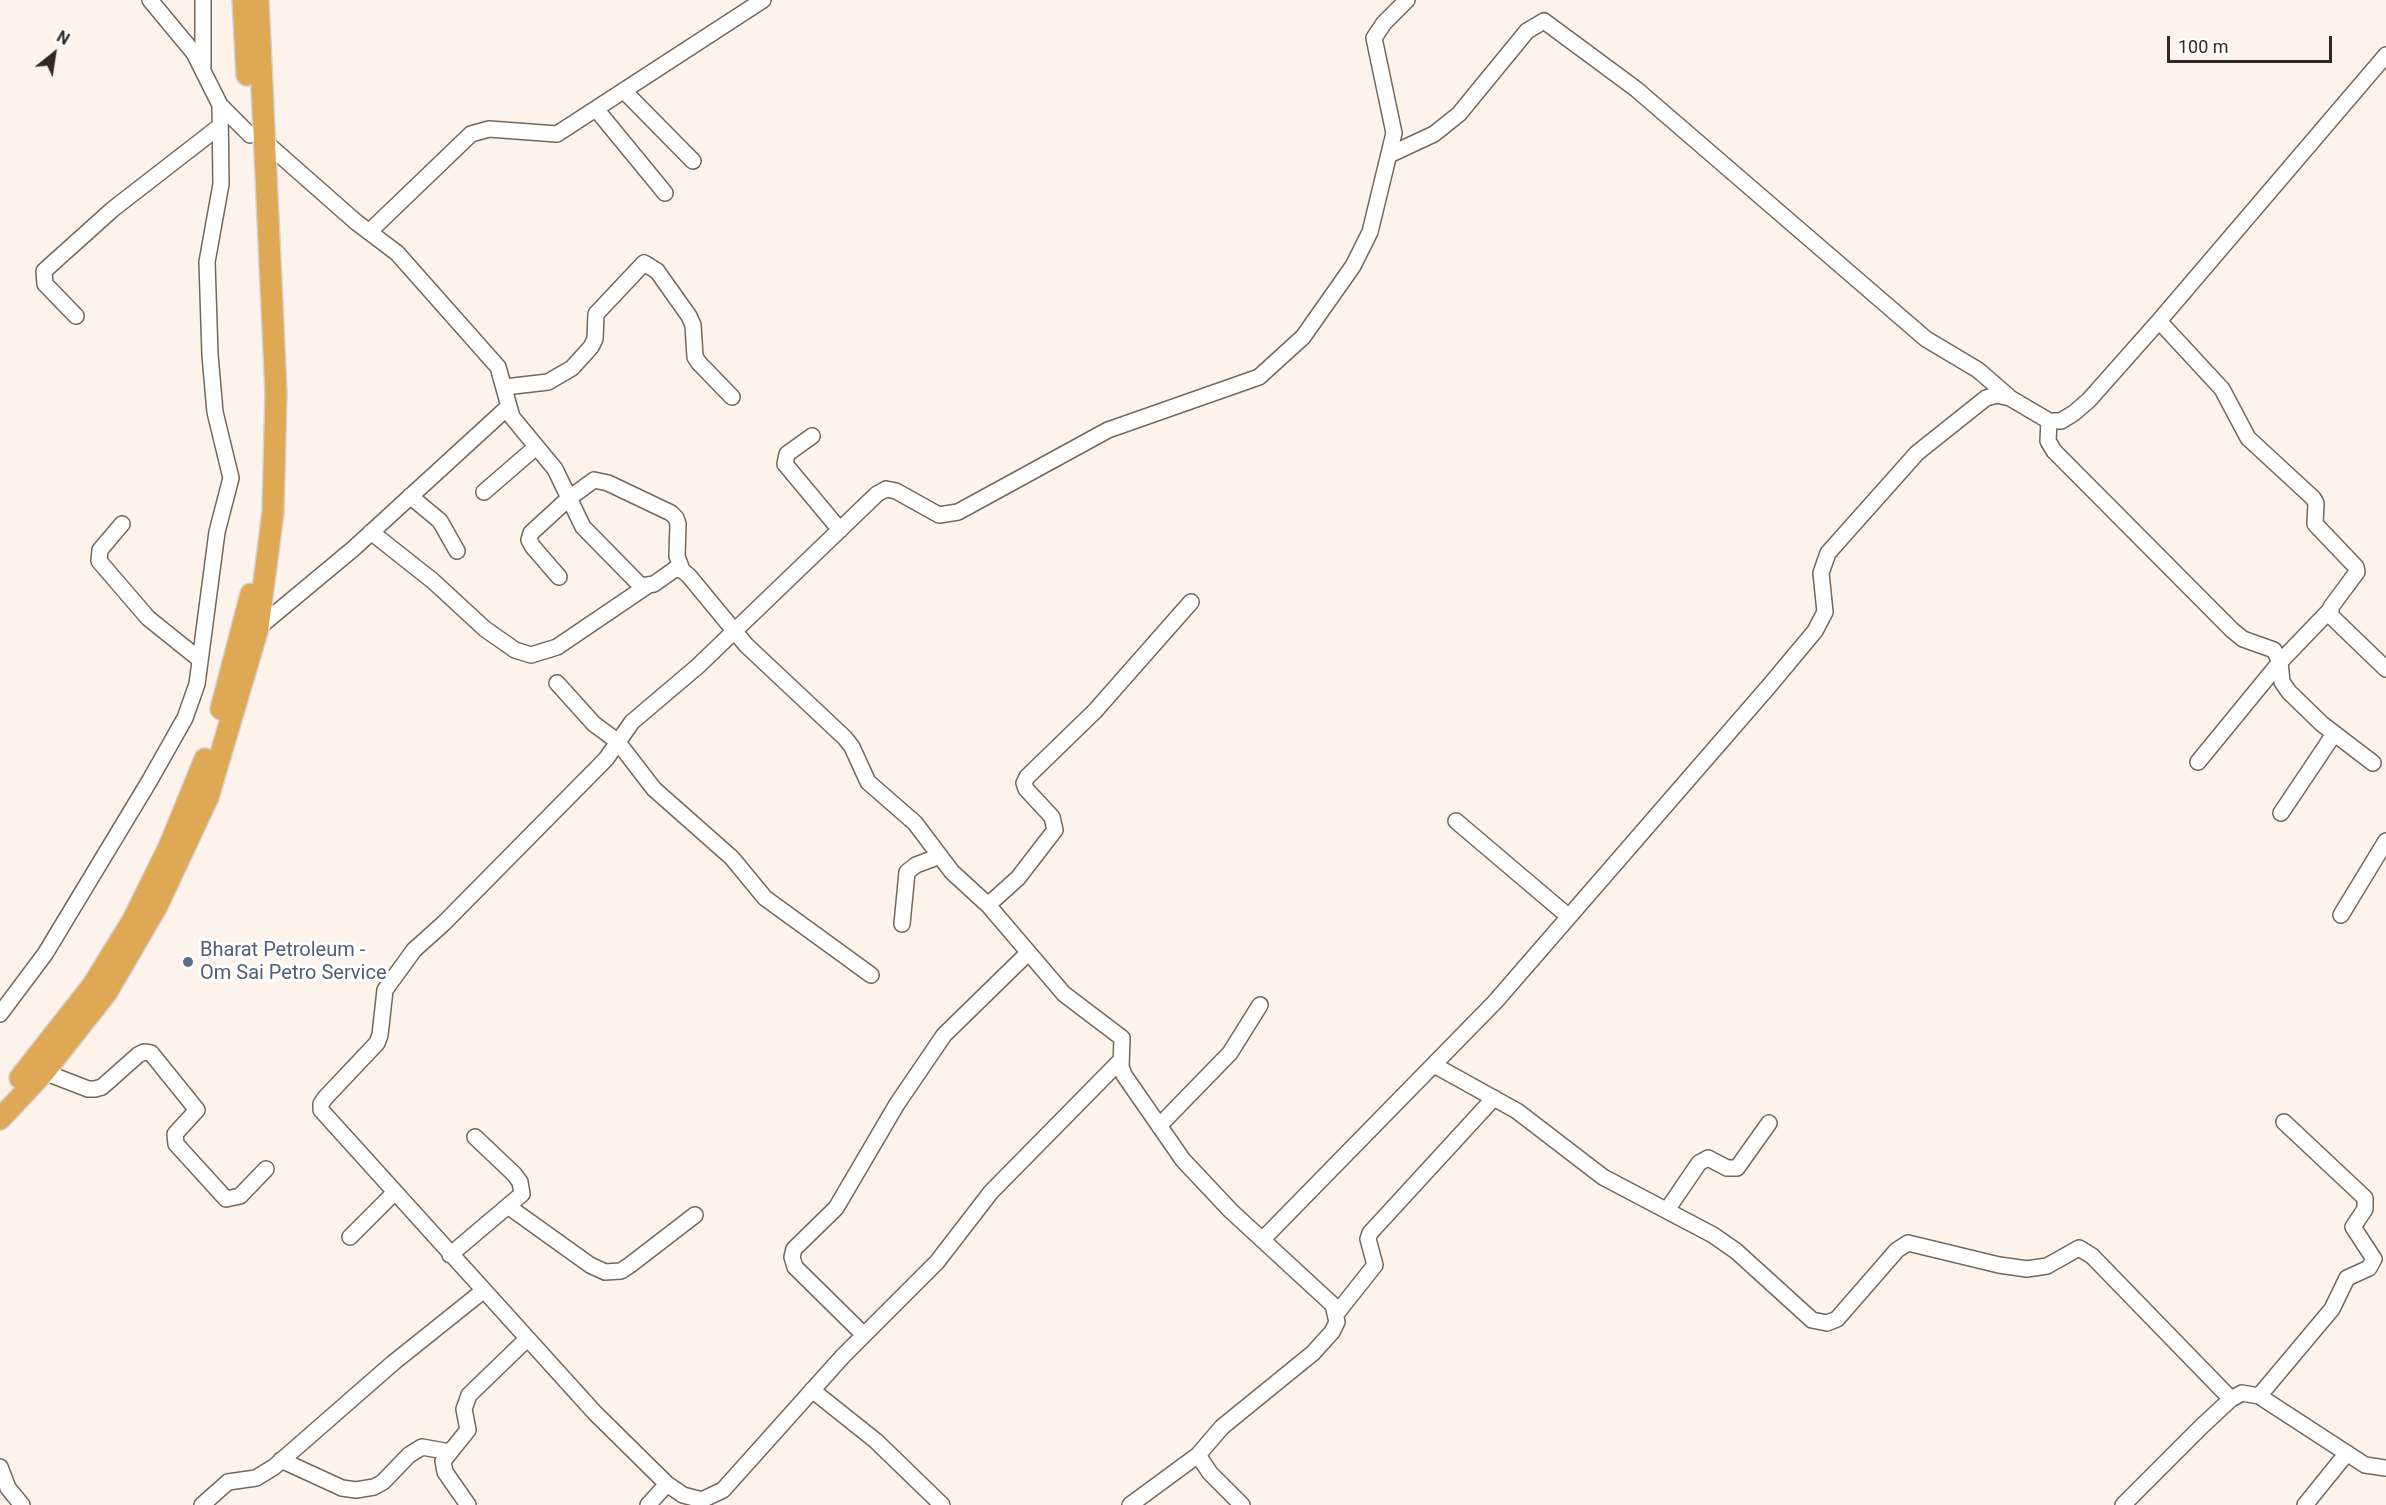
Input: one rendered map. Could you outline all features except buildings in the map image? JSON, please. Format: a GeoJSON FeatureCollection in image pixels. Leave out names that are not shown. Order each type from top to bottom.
{"type":"FeatureCollection","features":[{"type":"Feature","properties":{"kind":"highway"},"geometry":{"type":"LineString","coordinates":[[0,1119],[44,1072],[107,992],[158,906],[207,797],[258,627],[271,537],[275,474],[276,393],[257,138],[243,0]]}},
{"type":"Feature","properties":{"kind":"highway"},"geometry":{"type":"LineString","coordinates":[[0,1100],[27,1070],[93,985],[134,920],[200,775],[218,722],[250,600],[259,528],[262,405],[257,138],[258,0]]}},
{"type":"Feature","properties":{"kind":"street"},"geometry":{"type":"LineString","coordinates":[[150,0],[188,45],[220,105],[369,232],[397,253],[498,367],[505,387],[507,408],[555,470],[583,527],[634,582],[647,586]]}},
{"type":"Feature","properties":{"kind":"street"},"geometry":{"type":"LineString","coordinates":[[202,0],[203,73]]}},
{"type":"Feature","properties":{"kind":"street"},"geometry":{"type":"LineString","coordinates":[[369,232],[471,134],[489,129],[557,134],[763,0]]}},
{"type":"Feature","properties":{"kind":"street"},"geometry":{"type":"LineString","coordinates":[[1121,1060],[1000,1182],[937,1262],[812,1390],[723,1490],[702,1500],[683,1495],[667,1484],[595,1413],[325,1117],[321,1104],[377,1043],[385,990],[414,950],[444,923],[606,759],[632,722],[693,671],[869,502],[886,489],[896,491],[939,515],[958,512],[1108,430],[1259,377],[1303,337],[1353,266],[1370,232],[1395,125],[1374,39],[1377,30],[1407,0]]}},
{"type":"Feature","properties":{"kind":"street"},"geometry":{"type":"LineString","coordinates":[[1389,155],[1434,134],[1459,114],[1527,31],[1544,21],[1636,89],[1926,339],[1978,370],[2010,398],[2049,421],[2061,421],[2089,400],[2386,55]]}},
{"type":"Feature","properties":{"kind":"street"},"geometry":{"type":"LineString","coordinates":[[624,91],[693,161]]}},
{"type":"Feature","properties":{"kind":"street"},"geometry":{"type":"LineString","coordinates":[[0,1014],[45,954],[150,780],[192,701],[197,684],[217,532],[231,478],[215,412],[210,355],[207,262],[221,184],[220,105]]}},
{"type":"Feature","properties":{"kind":"street"},"geometry":{"type":"LineString","coordinates":[[596,109],[664,193]]}},
{"type":"Feature","properties":{"kind":"street"},"geometry":{"type":"LineString","coordinates":[[76,316],[45,284],[44,272],[112,209],[220,126]]}},
{"type":"Feature","properties":{"kind":"street"},"geometry":{"type":"LineString","coordinates":[[505,387],[548,382],[572,368],[591,347],[595,339],[593,323],[596,314],[644,263],[657,271],[689,316],[693,325],[695,357],[732,397]]}},
{"type":"Feature","properties":{"kind":"street"},"geometry":{"type":"LineString","coordinates":[[2159,321],[2222,389],[2248,438],[2313,498],[2316,508],[2315,524],[2356,567],[2355,577],[2330,611],[2280,662],[2198,762]]}},
{"type":"Feature","properties":{"kind":"street"},"geometry":{"type":"LineString","coordinates":[[1263,1239],[1496,1002],[1568,916],[1707,761],[1815,630],[1825,612],[1821,573],[1828,553],[1913,457],[1986,398],[1997,395],[2010,398]]}},
{"type":"Feature","properties":{"kind":"street"},"geometry":{"type":"LineString","coordinates":[[258,627],[371,532],[507,408]]}},
{"type":"Feature","properties":{"kind":"street"},"geometry":{"type":"LineString","coordinates":[[2049,421],[2050,446],[2112,512],[2232,630],[2243,639],[2274,650],[2280,662],[2284,687],[2334,734],[2373,763]]}},
{"type":"Feature","properties":{"kind":"street"},"geometry":{"type":"LineString","coordinates":[[812,436],[787,454],[785,464],[840,530]]}},
{"type":"Feature","properties":{"kind":"street"},"geometry":{"type":"LineString","coordinates":[[484,492],[536,447]]}},
{"type":"Feature","properties":{"kind":"street"},"geometry":{"type":"LineString","coordinates":[[559,577],[529,540],[535,527],[568,498],[594,480],[671,513],[678,524],[676,548],[682,570],[733,632],[844,738],[852,747],[868,782],[915,823],[952,872],[988,905],[1072,1002],[1122,1038],[1121,1060],[1124,1075],[1204,1185],[1325,1296],[1337,1313],[1337,1322],[1332,1332],[1318,1348],[1222,1427],[1198,1455],[1130,1505]]}},
{"type":"Feature","properties":{"kind":"street"},"geometry":{"type":"LineString","coordinates":[[410,496],[440,521],[457,551]]}},
{"type":"Feature","properties":{"kind":"street"},"geometry":{"type":"LineString","coordinates":[[122,524],[100,550],[99,561],[148,618],[199,659]]}},
{"type":"Feature","properties":{"kind":"street"},"geometry":{"type":"LineString","coordinates":[[371,532],[433,581],[485,629],[515,650],[531,655],[557,647],[647,586],[654,584],[669,571],[682,570]]}},
{"type":"Feature","properties":{"kind":"street"},"geometry":{"type":"LineString","coordinates":[[988,905],[1018,878],[1054,830],[1052,818],[1026,789],[1024,783],[1027,777],[1095,711],[1191,602]]}},
{"type":"Feature","properties":{"kind":"street"},"geometry":{"type":"LineString","coordinates":[[2330,611],[2336,622],[2386,669]]}},
{"type":"Feature","properties":{"kind":"street"},"geometry":{"type":"LineString","coordinates":[[557,683],[594,724],[617,741],[654,789],[732,858],[765,898],[871,975]]}},
{"type":"Feature","properties":{"kind":"street"},"geometry":{"type":"LineString","coordinates":[[2281,813],[2334,734]]}},
{"type":"Feature","properties":{"kind":"street"},"geometry":{"type":"LineString","coordinates":[[1456,821],[1568,916]]}},
{"type":"Feature","properties":{"kind":"street"},"geometry":{"type":"LineString","coordinates":[[2341,915],[2386,841]]}},
{"type":"Feature","properties":{"kind":"street"},"geometry":{"type":"LineString","coordinates":[[902,924],[907,872],[916,865],[940,856]]}},
{"type":"Feature","properties":{"kind":"street"},"geometry":{"type":"LineString","coordinates":[[864,1335],[802,1276],[792,1257],[794,1249],[836,1209],[897,1104],[944,1035],[1028,952]]}},
{"type":"Feature","properties":{"kind":"street"},"geometry":{"type":"LineString","coordinates":[[1159,1126],[1230,1053],[1260,1005]]}},
{"type":"Feature","properties":{"kind":"street"},"geometry":{"type":"LineString","coordinates":[[44,1072],[88,1089],[95,1089],[102,1087],[138,1054],[151,1053],[197,1110],[176,1134],[176,1143],[226,1199],[240,1196],[266,1169]]}},
{"type":"Feature","properties":{"kind":"street"},"geometry":{"type":"LineString","coordinates":[[1434,1065],[1532,1121],[1603,1177],[1701,1227],[1736,1251],[1806,1316],[1818,1322],[1837,1319],[1897,1250],[1908,1243],[2000,1265],[2027,1269],[2047,1266],[2079,1248],[2092,1256],[2231,1399]]}},
{"type":"Feature","properties":{"kind":"street"},"geometry":{"type":"LineString","coordinates":[[1337,1313],[1375,1265],[1368,1239],[1370,1233],[1494,1098]]}},
{"type":"Feature","properties":{"kind":"street"},"geometry":{"type":"LineString","coordinates":[[2259,1396],[2332,1309],[2344,1282],[2369,1268],[2374,1259],[2353,1227],[2365,1209],[2365,1198],[2284,1122]]}},
{"type":"Feature","properties":{"kind":"street"},"geometry":{"type":"LineString","coordinates":[[1667,1210],[1699,1162],[1708,1158],[1727,1168],[1737,1168],[1769,1123]]}},
{"type":"Feature","properties":{"kind":"street"},"geometry":{"type":"LineString","coordinates":[[450,1255],[522,1194],[520,1182],[475,1137]]}},
{"type":"Feature","properties":{"kind":"street"},"geometry":{"type":"LineString","coordinates":[[350,1238],[394,1193]]}},
{"type":"Feature","properties":{"kind":"street"},"geometry":{"type":"LineString","coordinates":[[509,1207],[590,1265],[605,1272],[621,1271],[630,1266],[695,1215]]}},
{"type":"Feature","properties":{"kind":"street"},"geometry":{"type":"LineString","coordinates":[[202,1505],[228,1482],[256,1478],[281,1460],[393,1363],[483,1291]]}},
{"type":"Feature","properties":{"kind":"street"},"geometry":{"type":"LineString","coordinates":[[468,1505],[443,1466],[443,1461],[468,1430],[464,1408],[469,1395],[526,1339]]}},
{"type":"Feature","properties":{"kind":"street"},"geometry":{"type":"LineString","coordinates":[[812,1390],[876,1441],[942,1505]]}},
{"type":"Feature","properties":{"kind":"street"},"geometry":{"type":"LineString","coordinates":[[2122,1505],[2231,1399],[2242,1393],[2259,1396],[2347,1454],[2380,1468],[2386,1482]]}},
{"type":"Feature","properties":{"kind":"street"},"geometry":{"type":"LineString","coordinates":[[281,1460],[342,1488],[356,1490],[374,1487],[383,1482],[409,1455],[422,1447],[450,1452]]}},
{"type":"Feature","properties":{"kind":"street"},"geometry":{"type":"LineString","coordinates":[[2305,1505],[2347,1454]]}},
{"type":"Feature","properties":{"kind":"street"},"geometry":{"type":"LineString","coordinates":[[1198,1455],[1210,1473],[1242,1505]]}},
{"type":"Feature","properties":{"kind":"street"},"geometry":{"type":"LineString","coordinates":[[0,1467],[8,1488],[22,1505]]}},
{"type":"Feature","properties":{"kind":"street"},"geometry":{"type":"LineString","coordinates":[[648,1505],[667,1484]]}},
{"type":"Feature","properties":{"kind":"place","name":"Bharat Petroleum - Om Sai Petro Service"},"geometry":{"type":"Point","coordinates":[188,962]}}]}
